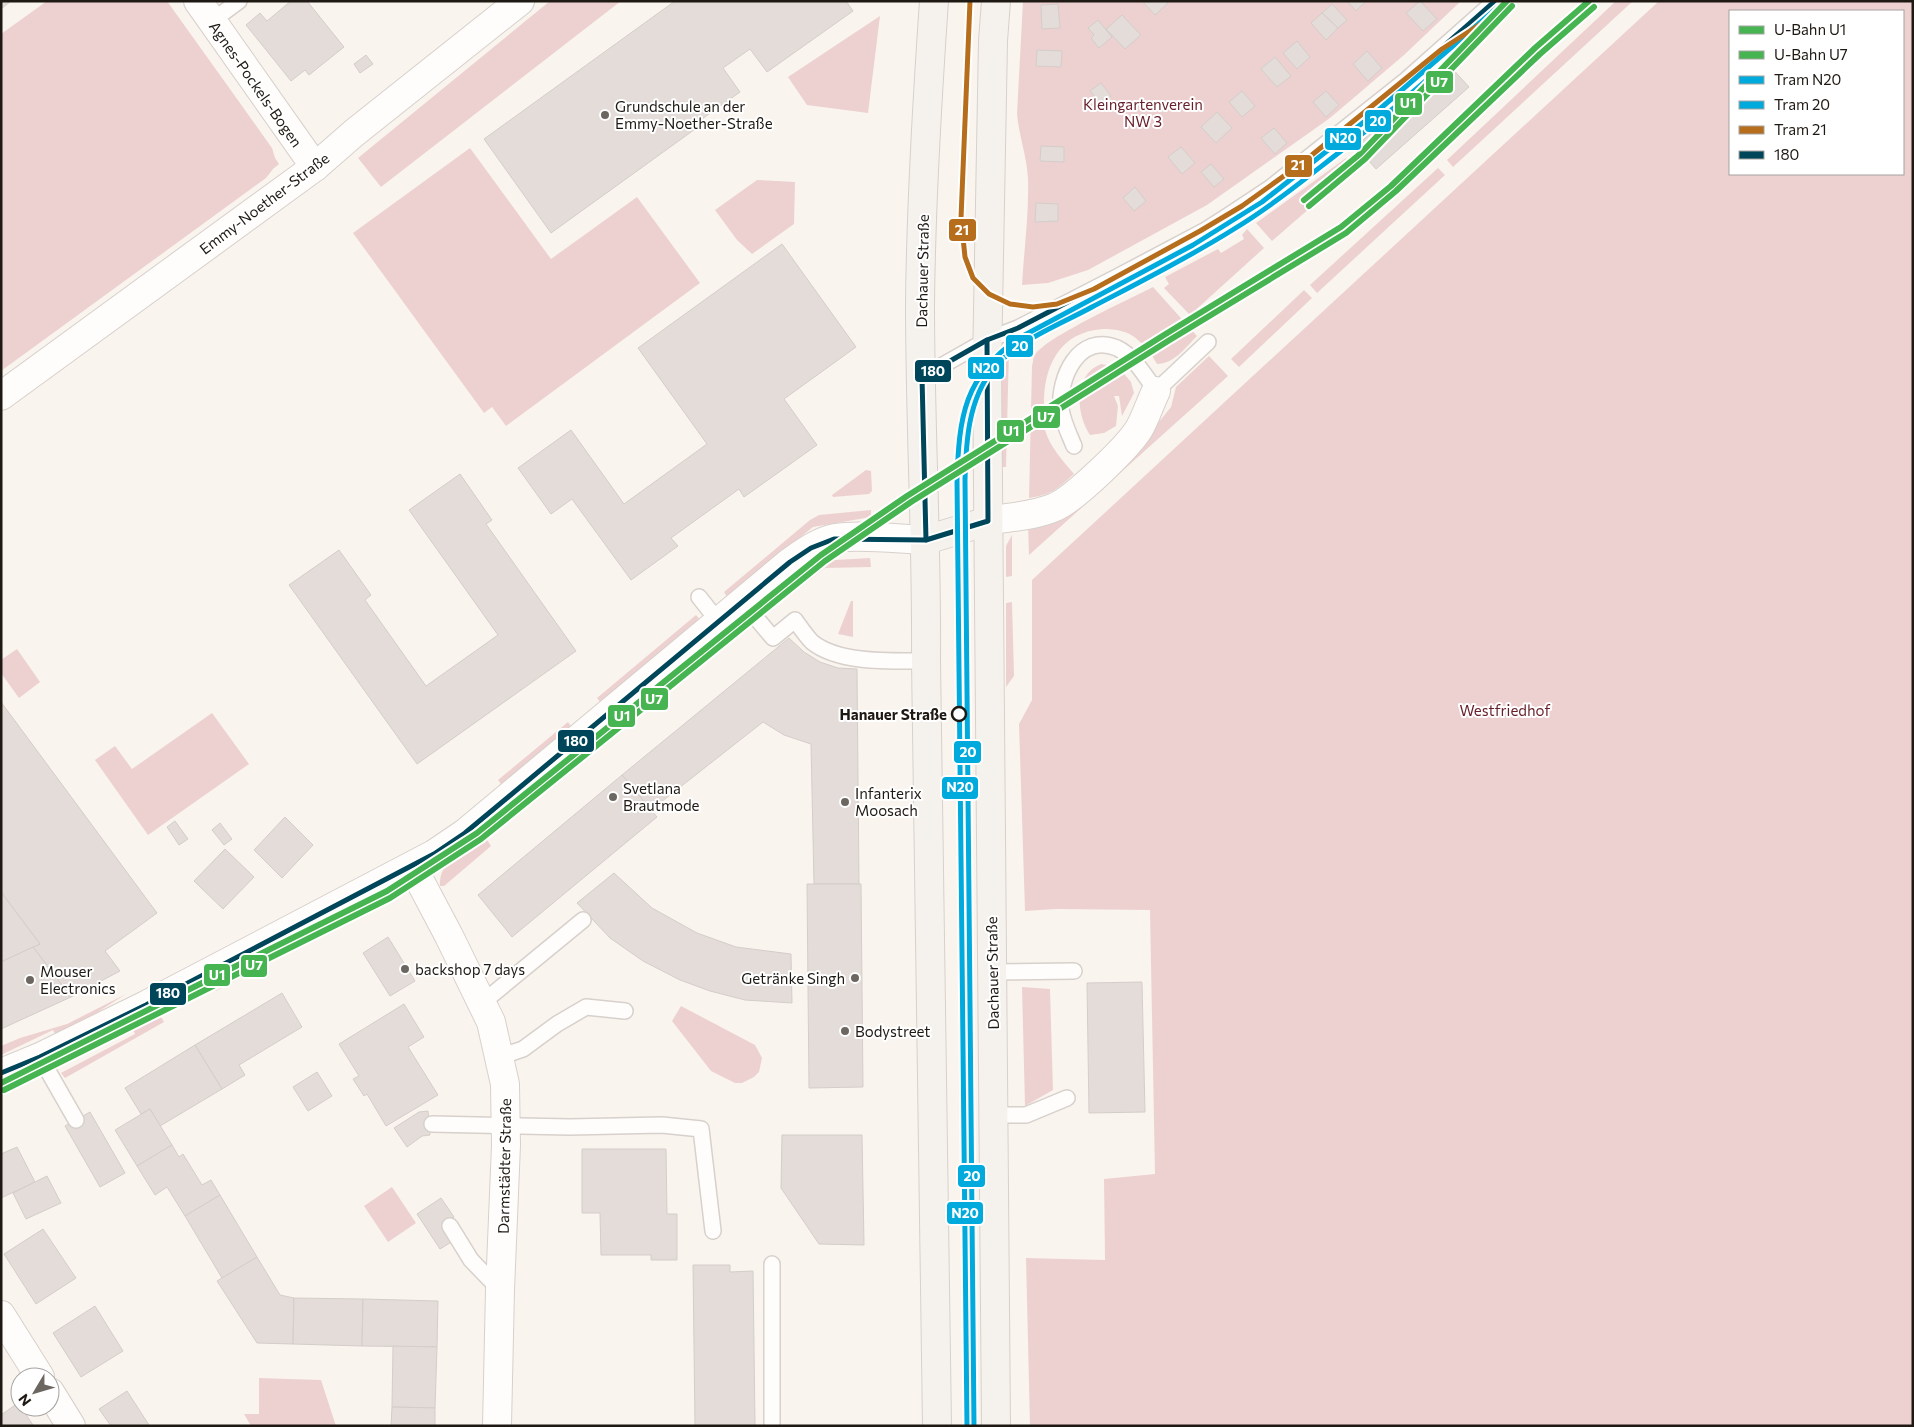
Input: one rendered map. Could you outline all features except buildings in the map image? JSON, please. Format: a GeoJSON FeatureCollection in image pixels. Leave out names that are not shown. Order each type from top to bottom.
{"type":"FeatureCollection","features":[{"type":"Feature","properties":{"kind":"main road","name":"Dachauer Straße"},"geometry":{"type":"LineString","coordinates":[[934,1],[928,94],[921,284],[937,1426]]}},
{"type":"Feature","properties":{"kind":"main road","name":"Dachauer Straße"},"geometry":{"type":"LineString","coordinates":[[996,1],[993,41],[987,340],[996,1426]]}},
{"type":"Feature","properties":{"kind":"main road"},"geometry":{"type":"LineString","coordinates":[[926,540],[988,521]]}},
{"type":"Feature","properties":{"kind":"street","name":"Emmy-Noether-Straße"},"geometry":{"type":"LineString","coordinates":[[1,396],[314,167],[520,1]]}},
{"type":"Feature","properties":{"kind":"street","name":"Agnes-Pockels-Bogen"},"geometry":{"type":"LineString","coordinates":[[205,11],[314,167]]}},
{"type":"Feature","properties":{"kind":"street"},"geometry":{"type":"LineString","coordinates":[[988,521],[1039,512],[1056,507],[1068,499],[1112,460],[1139,429],[1156,390]]}},
{"type":"Feature","properties":{"kind":"street"},"geometry":{"type":"LineString","coordinates":[[1,1073],[40,1057],[233,960],[434,854],[465,833],[742,601],[790,562],[811,548],[834,538],[926,540]]}},
{"type":"Feature","properties":{"kind":"street","name":"Darmstädter Straße"},"geometry":{"type":"LineString","coordinates":[[412,866],[491,1022],[505,1084],[506,1126],[497,1426]]}},
{"type":"Feature","properties":{"kind":"street"},"geometry":{"type":"LineString","coordinates":[[1,1315],[34,1367]]}},
{"type":"Feature","properties":{"kind":"street"},"geometry":{"type":"LineString","coordinates":[[60,1408],[71,1426]]}},
{"type":"Feature","properties":{"kind":"lane"},"geometry":{"type":"LineString","coordinates":[[205,11],[240,1]]}},
{"type":"Feature","properties":{"kind":"lane"},"geometry":{"type":"LineString","coordinates":[[922,377],[987,340],[1018,328],[1195,236],[1226,217],[1270,188],[1406,80],[1496,1]]}},
{"type":"Feature","properties":{"kind":"lane"},"geometry":{"type":"LineString","coordinates":[[1074,446],[1064,423],[1061,408],[1062,394],[1064,380],[1072,362],[1086,350],[1107,345],[1118,349],[1133,361],[1156,390],[1208,342]]}},
{"type":"Feature","properties":{"kind":"lane"},"geometry":{"type":"LineString","coordinates":[[699,597],[718,621]]}},
{"type":"Feature","properties":{"kind":"lane"},"geometry":{"type":"LineString","coordinates":[[742,601],[773,638],[795,620],[812,642],[838,655],[889,661],[926,661]]}},
{"type":"Feature","properties":{"kind":"lane"},"geometry":{"type":"LineString","coordinates":[[482,1003],[583,920]]}},
{"type":"Feature","properties":{"kind":"lane"},"geometry":{"type":"LineString","coordinates":[[992,972],[1074,971]]}},
{"type":"Feature","properties":{"kind":"lane"},"geometry":{"type":"LineString","coordinates":[[499,1057],[523,1049],[557,1024],[586,1007],[625,1011]]}},
{"type":"Feature","properties":{"kind":"lane"},"geometry":{"type":"LineString","coordinates":[[40,1057],[76,1120]]}},
{"type":"Feature","properties":{"kind":"lane"},"geometry":{"type":"LineString","coordinates":[[993,1115],[1026,1116],[1067,1098]]}},
{"type":"Feature","properties":{"kind":"lane"},"geometry":{"type":"LineString","coordinates":[[432,1124],[570,1127],[662,1125],[701,1130],[713,1231]]}},
{"type":"Feature","properties":{"kind":"lane"},"geometry":{"type":"LineString","coordinates":[[450,1226],[471,1260],[500,1290]]}},
{"type":"Feature","properties":{"kind":"lane"},"geometry":{"type":"LineString","coordinates":[[772,1264],[772,1426]]}},
{"type":"Feature","properties":{"kind":"green space"},"geometry":{"type":"Polygon","coordinates":[[[47,1],[167,1],[272,148],[279,164],[266,178],[1,371],[1,34],[47,1]]]}},
{"type":"Feature","properties":{"kind":"green space"},"geometry":{"type":"Polygon","coordinates":[[[550,1],[621,1],[381,187],[358,158],[550,1]]]}},
{"type":"Feature","properties":{"kind":"green space","name":"Kleingartenverein NW 3"},"geometry":{"type":"Polygon","coordinates":[[[1023,1],[1461,1],[1404,55],[1330,118],[1207,205],[1088,270],[1048,283],[1022,285],[1028,192],[1025,155],[1017,114],[1023,1]]]}},
{"type":"Feature","properties":{"kind":"green space"},"geometry":{"type":"Polygon","coordinates":[[[1616,1],[1633,1],[1453,167],[1447,160],[1616,1]]]}},
{"type":"Feature","properties":{"kind":"green space","name":"Westfriedhof"},"geometry":{"type":"Polygon","coordinates":[[[1659,1],[1913,1],[1913,1426],[1030,1426],[1026,1258],[1105,1260],[1104,1179],[1155,1174],[1150,910],[1056,909],[1025,911],[1019,724],[1032,700],[1032,580],[1659,1]]]}},
{"type":"Feature","properties":{"kind":"green space"},"geometry":{"type":"Polygon","coordinates":[[[880,16],[868,113],[807,105],[788,77],[880,16]]]}},
{"type":"Feature","properties":{"kind":"green space"},"geometry":{"type":"Polygon","coordinates":[[[470,148],[551,259],[637,197],[700,283],[506,426],[492,407],[484,413],[353,233],[470,148]]]}},
{"type":"Feature","properties":{"kind":"green space"},"geometry":{"type":"Polygon","coordinates":[[[1346,158],[1356,168],[1272,241],[1256,223],[1346,158]]]}},
{"type":"Feature","properties":{"kind":"green space"},"geometry":{"type":"Polygon","coordinates":[[[1438,168],[1445,175],[1317,293],[1310,285],[1438,168]]]}},
{"type":"Feature","properties":{"kind":"green space"},"geometry":{"type":"Polygon","coordinates":[[[757,180],[795,182],[794,224],[752,254],[737,240],[715,210],[757,180]]]}},
{"type":"Feature","properties":{"kind":"green space"},"geometry":{"type":"Polygon","coordinates":[[[1247,229],[1264,248],[1190,315],[1164,288],[1169,284],[1165,277],[1218,249],[1221,253],[1244,239],[1242,235],[1247,229]]]}},
{"type":"Feature","properties":{"kind":"green space"},"geometry":{"type":"Polygon","coordinates":[[[1153,287],[1197,336],[1174,358],[1157,364],[1146,348],[1134,337],[1117,330],[1103,329],[1088,332],[1075,337],[1065,344],[1057,354],[1047,378],[1044,392],[1044,424],[1053,448],[1074,474],[1054,491],[1029,498],[1032,366],[1034,356],[1054,339],[1071,329],[1153,287]]]}},
{"type":"Feature","properties":{"kind":"green space"},"geometry":{"type":"Polygon","coordinates":[[[1304,290],[1312,298],[1239,367],[1231,359],[1304,290]]]}},
{"type":"Feature","properties":{"kind":"green space"},"geometry":{"type":"Polygon","coordinates":[[[1009,350],[1006,467],[1000,467],[1001,361],[1009,350]]]}},
{"type":"Feature","properties":{"kind":"green space"},"geometry":{"type":"Polygon","coordinates":[[[1209,356],[1228,376],[1029,555],[1028,524],[1138,448],[1171,407],[1176,387],[1209,356]]]}},
{"type":"Feature","properties":{"kind":"green space"},"geometry":{"type":"Polygon","coordinates":[[[1101,364],[1112,366],[1117,371],[1120,369],[1131,382],[1134,393],[1122,416],[1119,396],[1114,396],[1118,406],[1116,426],[1104,433],[1090,435],[1082,417],[1080,396],[1086,377],[1092,369],[1101,364]]]}},
{"type":"Feature","properties":{"kind":"green space"},"geometry":{"type":"Polygon","coordinates":[[[866,470],[871,471],[872,491],[869,494],[833,497],[832,495],[866,470]]]}},
{"type":"Feature","properties":{"kind":"green space"},"geometry":{"type":"Polygon","coordinates":[[[871,510],[871,517],[813,527],[727,597],[724,592],[810,520],[819,515],[871,510]]]}},
{"type":"Feature","properties":{"kind":"green space"},"geometry":{"type":"Polygon","coordinates":[[[1012,535],[1012,576],[1006,577],[1006,546],[1012,535]]]}},
{"type":"Feature","properties":{"kind":"green space"},"geometry":{"type":"Polygon","coordinates":[[[870,558],[871,567],[825,568],[772,609],[766,601],[798,573],[818,561],[870,558]]]}},
{"type":"Feature","properties":{"kind":"green space"},"geometry":{"type":"Polygon","coordinates":[[[851,601],[853,601],[853,637],[838,634],[851,601]]]}},
{"type":"Feature","properties":{"kind":"green space"},"geometry":{"type":"Polygon","coordinates":[[[1012,602],[1014,676],[1006,687],[1006,603],[1012,602]]]}},
{"type":"Feature","properties":{"kind":"green space"},"geometry":{"type":"Polygon","coordinates":[[[696,615],[702,622],[603,705],[597,698],[696,615]]]}},
{"type":"Feature","properties":{"kind":"green space"},"geometry":{"type":"Polygon","coordinates":[[[17,649],[40,682],[19,698],[1,673],[1,660],[17,649]]]}},
{"type":"Feature","properties":{"kind":"green space"},"geometry":{"type":"Polygon","coordinates":[[[212,713],[249,764],[148,835],[95,760],[115,746],[132,769],[212,713]]]}},
{"type":"Feature","properties":{"kind":"green space"},"geometry":{"type":"Polygon","coordinates":[[[568,722],[573,729],[503,787],[498,780],[568,722]]]}},
{"type":"Feature","properties":{"kind":"green space"},"geometry":{"type":"Polygon","coordinates":[[[484,835],[491,846],[444,886],[440,886],[441,877],[448,862],[484,835]]]}},
{"type":"Feature","properties":{"kind":"green space"},"geometry":{"type":"Polygon","coordinates":[[[259,963],[261,967],[216,991],[213,987],[259,963]]]}},
{"type":"Feature","properties":{"kind":"green space"},"geometry":{"type":"Polygon","coordinates":[[[1022,987],[1050,989],[1053,1090],[1025,1106],[1022,987]]]}},
{"type":"Feature","properties":{"kind":"green space"},"geometry":{"type":"Polygon","coordinates":[[[126,994],[57,1038],[53,1030],[1,1055],[1,1046],[20,1038],[67,1024],[126,994]]]}},
{"type":"Feature","properties":{"kind":"green space"},"geometry":{"type":"Polygon","coordinates":[[[681,1006],[755,1045],[762,1058],[759,1072],[742,1083],[735,1083],[711,1071],[672,1021],[681,1006]]]}},
{"type":"Feature","properties":{"kind":"green space"},"geometry":{"type":"Polygon","coordinates":[[[160,1015],[164,1022],[65,1078],[61,1073],[135,1034],[132,1028],[160,1015]]]}},
{"type":"Feature","properties":{"kind":"green space"},"geometry":{"type":"Polygon","coordinates":[[[392,1187],[416,1223],[388,1242],[364,1206],[392,1187]]]}},
{"type":"Feature","properties":{"kind":"green space"},"geometry":{"type":"Polygon","coordinates":[[[259,1378],[321,1380],[336,1426],[251,1426],[244,1414],[259,1414],[259,1378]]]}},
{"type":"Feature","properties":{"kind":"metro line","name":"U1"},"geometry":{"type":"LineString","coordinates":[[1304,200],[1360,154],[1507,1]]}},
{"type":"Feature","properties":{"kind":"metro line","name":"U1"},"geometry":{"type":"LineString","coordinates":[[1,1083],[387,891],[477,833],[821,555],[907,496],[1341,227],[1391,186],[1535,48],[1589,1]]}},
{"type":"Feature","properties":{"kind":"metro line","name":"U7"},"geometry":{"type":"LineString","coordinates":[[1309,206],[1365,159],[1512,6]]}},
{"type":"Feature","properties":{"kind":"metro line","name":"U7"},"geometry":{"type":"LineString","coordinates":[[4,1090],[390,898],[481,839],[825,561],[911,502],[1168,341],[1346,233],[1396,191],[1540,54],[1594,7]]}},
{"type":"Feature","properties":{"kind":"tram line","name":"21"},"geometry":{"type":"LineString","coordinates":[[970,1],[961,218],[965,257],[973,278],[989,294],[1010,304],[1033,307],[1057,304],[1094,289],[1242,206],[1302,163],[1442,49],[1487,20],[1508,1]]}},
{"type":"Feature","properties":{"kind":"tram line","name":"N20"},"geometry":{"type":"LineString","coordinates":[[967,1426],[957,480],[960,437],[968,400],[986,367],[1019,338],[1193,245],[1262,202],[1374,114],[1505,1]]}},
{"type":"Feature","properties":{"kind":"tram line","name":"20"},"geometry":{"type":"LineString","coordinates":[[974,1426],[965,480],[970,422],[978,394],[993,369],[1027,341],[1199,250],[1275,201],[1384,116],[1510,7]]}},
{"type":"Feature","properties":{"kind":"transit line","name":"180"},"geometry":{"type":"LineString","coordinates":[[926,540],[922,377],[987,340],[1018,328],[1204,231],[1263,193],[1357,120],[1495,1]]}},
{"type":"Feature","properties":{"kind":"transit line","name":"180"},"geometry":{"type":"LineString","coordinates":[[1,1073],[40,1057],[146,1005],[434,854],[465,833],[790,562],[811,548],[834,539],[926,540],[988,521],[987,340]]}},
{"type":"Feature","properties":{"kind":"place","name":"Grundschule an der Emmy-Noether-Straße"},"geometry":{"type":"Point","coordinates":[605,115]}},
{"type":"Feature","properties":{"kind":"place","name":"Hanauer Straße"},"geometry":{"type":"Point","coordinates":[959,714]}},
{"type":"Feature","properties":{"kind":"place","name":"Svetlana Brautmode"},"geometry":{"type":"Point","coordinates":[613,797]}},
{"type":"Feature","properties":{"kind":"place","name":"Infanterix Moosach"},"geometry":{"type":"Point","coordinates":[845,802]}},
{"type":"Feature","properties":{"kind":"place","name":"backshop 7 days"},"geometry":{"type":"Point","coordinates":[405,969]}},
{"type":"Feature","properties":{"kind":"place","name":"Getränke Singh"},"geometry":{"type":"Point","coordinates":[855,978]}},
{"type":"Feature","properties":{"kind":"place","name":"Mouser Electronics"},"geometry":{"type":"Point","coordinates":[30,980]}},
{"type":"Feature","properties":{"kind":"place","name":"Bodystreet"},"geometry":{"type":"Point","coordinates":[845,1031]}}]}
